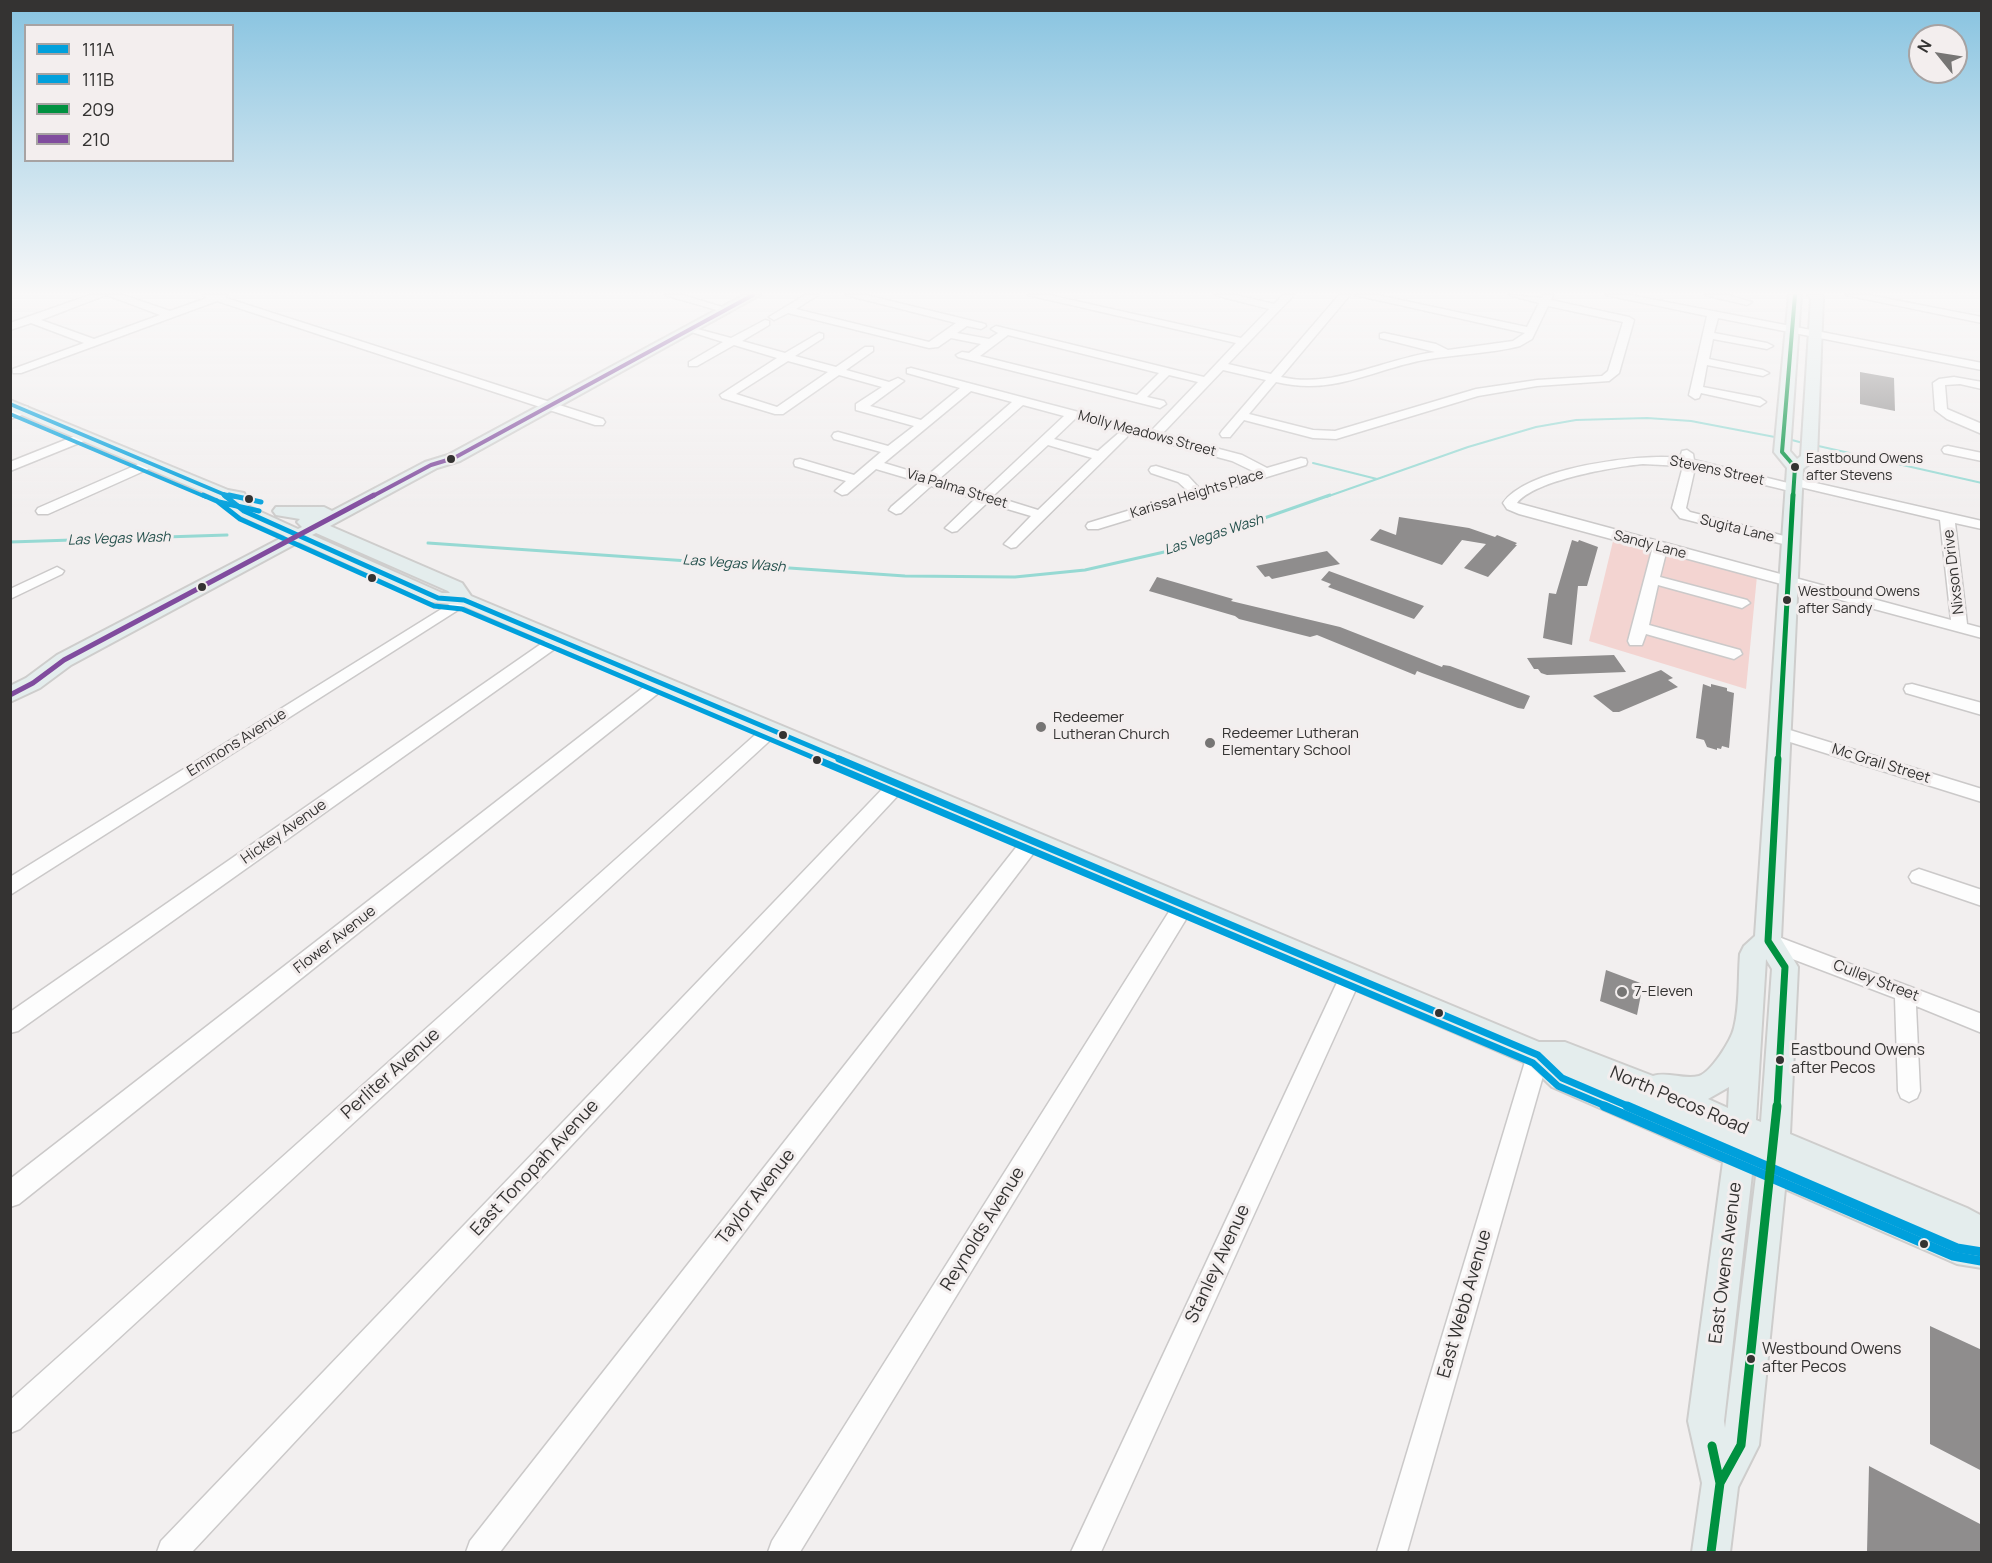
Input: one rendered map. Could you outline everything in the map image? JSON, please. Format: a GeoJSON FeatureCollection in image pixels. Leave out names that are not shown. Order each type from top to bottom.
{"type":"FeatureCollection","features":[{"type":"Feature","properties":{"kind":"main road"},"geometry":{"type":"LineString","coordinates":[[10,695],[33,683],[77,668],[313,534],[366,500],[431,465],[454,458],[620,368]]}},
{"type":"Feature","properties":{"kind":"main road"},"geometry":{"type":"LineString","coordinates":[[1768,941],[1795,470],[1784,421],[1789,368]]}},
{"type":"Feature","properties":{"kind":"main road"},"geometry":{"type":"LineString","coordinates":[[1795,470],[1811,427],[1814,368]]}},
{"type":"Feature","properties":{"kind":"main road","name":"North Pecos Road"},"geometry":{"type":"LineString","coordinates":[[15,410],[85,436],[223,494],[261,502],[282,511],[313,534]]}},
{"type":"Feature","properties":{"kind":"main road"},"geometry":{"type":"LineString","coordinates":[[313,534],[441,471],[454,458]]}},
{"type":"Feature","properties":{"kind":"main road","name":"North Pecos Road"},"geometry":{"type":"LineString","coordinates":[[223,494],[244,511],[313,534],[438,598],[464,600],[1538,1055],[1562,1078],[1956,1219],[1982,1234]]}},
{"type":"Feature","properties":{"kind":"main road"},"geometry":{"type":"LineString","coordinates":[[282,511],[318,513],[366,500]]}},
{"type":"Feature","properties":{"kind":"main road","name":"East Owens Avenue"},"geometry":{"type":"LineString","coordinates":[[1711,1552],[1720,1483],[1706,1421],[1740,1141],[1753,954],[1768,941],[1785,967],[1774,1155],[1741,1445],[1720,1483]]}},
{"type":"Feature","properties":{"kind":"main road"},"geometry":{"type":"LineString","coordinates":[[1626,1079],[1687,1091],[1709,1087],[1717,1082],[1728,1068],[1748,1029]]}},
{"type":"Feature","properties":{"kind":"main road","name":"North Pecos Road"},"geometry":{"type":"LineString","coordinates":[[1538,1055],[1565,1053],[1626,1079],[1740,1141]]}},
{"type":"Feature","properties":{"kind":"main road","name":"North Pecos Road"},"geometry":{"type":"LineString","coordinates":[[1774,1155],[1957,1248],[1982,1252]]}},
{"type":"Feature","properties":{"kind":"street"},"geometry":{"type":"LineString","coordinates":[[17,371],[26,368]]}},
{"type":"Feature","properties":{"kind":"street"},"geometry":{"type":"LineString","coordinates":[[434,368],[599,423]]}},
{"type":"Feature","properties":{"kind":"street"},"geometry":{"type":"LineString","coordinates":[[768,368],[726,395],[779,411],[841,368]]}},
{"type":"Feature","properties":{"kind":"street"},"geometry":{"type":"LineString","coordinates":[[830,368],[892,386]]}},
{"type":"Feature","properties":{"kind":"street","name":"Molly Meadows Street"},"geometry":{"type":"LineString","coordinates":[[914,368],[860,407],[922,424]]}},
{"type":"Feature","properties":{"kind":"street","name":"Molly Meadows Street"},"geometry":{"type":"LineString","coordinates":[[918,368],[969,386],[1237,458],[1267,473]]}},
{"type":"Feature","properties":{"kind":"street"},"geometry":{"type":"LineString","coordinates":[[1014,368],[1160,404]]}},
{"type":"Feature","properties":{"kind":"street"},"geometry":{"type":"LineString","coordinates":[[1155,368],[1207,381]]}},
{"type":"Feature","properties":{"kind":"street"},"geometry":{"type":"LineString","coordinates":[[1154,435],[1219,368]]}},
{"type":"Feature","properties":{"kind":"street"},"geometry":{"type":"LineString","coordinates":[[1230,368],[1298,384],[1327,383],[1379,368]]}},
{"type":"Feature","properties":{"kind":"street"},"geometry":{"type":"LineString","coordinates":[[1226,434],[1283,368]]}},
{"type":"Feature","properties":{"kind":"street"},"geometry":{"type":"LineString","coordinates":[[1242,416],[1313,434],[1336,435],[1476,393],[1537,383],[1605,379],[1613,373],[1615,368]]}},
{"type":"Feature","properties":{"kind":"street"},"geometry":{"type":"LineString","coordinates":[[1701,368],[1696,392],[1760,402]]}},
{"type":"Feature","properties":{"kind":"street"},"geometry":{"type":"LineString","coordinates":[[1738,368],[1763,373]]}},
{"type":"Feature","properties":{"kind":"street"},"geometry":{"type":"LineString","coordinates":[[1140,399],[1167,371]]}},
{"type":"Feature","properties":{"kind":"street"},"geometry":{"type":"LineString","coordinates":[[1982,386],[1951,380],[1939,383],[1941,410],[1953,419],[1982,430]]}},
{"type":"Feature","properties":{"kind":"street"},"geometry":{"type":"LineString","coordinates":[[842,491],[969,386]]}},
{"type":"Feature","properties":{"kind":"street"},"geometry":{"type":"LineString","coordinates":[[896,510],[1021,400]]}},
{"type":"Feature","properties":{"kind":"street"},"geometry":{"type":"LineString","coordinates":[[952,528],[1073,414]]}},
{"type":"Feature","properties":{"kind":"street"},"geometry":{"type":"LineString","coordinates":[[1011,544],[1123,434]]}},
{"type":"Feature","properties":{"kind":"street"},"geometry":{"type":"LineString","coordinates":[[10,467],[85,436]]}},
{"type":"Feature","properties":{"kind":"street"},"geometry":{"type":"LineString","coordinates":[[838,436],[890,451]]}},
{"type":"Feature","properties":{"kind":"street"},"geometry":{"type":"LineString","coordinates":[[1045,440],[1100,456]]}},
{"type":"Feature","properties":{"kind":"street"},"geometry":{"type":"LineString","coordinates":[[1948,450],[1982,457]]}},
{"type":"Feature","properties":{"kind":"street","name":"Stevens Street"},"geometry":{"type":"LineString","coordinates":[[1512,506],[1510,503],[1514,495],[1568,475],[1646,460],[1688,459],[1795,470],[1947,517],[1982,525]]}},
{"type":"Feature","properties":{"kind":"street","name":"Sugita Lane"},"geometry":{"type":"LineString","coordinates":[[1688,459],[1679,508],[1685,515],[1791,542]]}},
{"type":"Feature","properties":{"kind":"street","name":"Karissa Heights Place"},"geometry":{"type":"LineString","coordinates":[[1093,526],[1301,462]]}},
{"type":"Feature","properties":{"kind":"street"},"geometry":{"type":"LineString","coordinates":[[44,511],[150,463]]}},
{"type":"Feature","properties":{"kind":"street"},"geometry":{"type":"LineString","coordinates":[[800,463],[855,479]]}},
{"type":"Feature","properties":{"kind":"street","name":"Via Palma Street"},"geometry":{"type":"LineString","coordinates":[[873,464],[1041,514]]}},
{"type":"Feature","properties":{"kind":"street"},"geometry":{"type":"LineString","coordinates":[[1156,470],[1183,479],[1198,494]]}},
{"type":"Feature","properties":{"kind":"street","name":"Sandy Lane"},"geometry":{"type":"LineString","coordinates":[[1512,506],[1982,633]]}},
{"type":"Feature","properties":{"kind":"street","name":"Nixson Drive"},"geometry":{"type":"LineString","coordinates":[[1947,517],[1960,628]]}},
{"type":"Feature","properties":{"kind":"street"},"geometry":{"type":"LineString","coordinates":[[1660,547],[1639,634],[1734,654]]}},
{"type":"Feature","properties":{"kind":"street"},"geometry":{"type":"LineString","coordinates":[[10,595],[57,572]]}},
{"type":"Feature","properties":{"kind":"street"},"geometry":{"type":"LineString","coordinates":[[1653,579],[1742,603]]}},
{"type":"Feature","properties":{"kind":"street","name":"Emmons Avenue"},"geometry":{"type":"LineString","coordinates":[[10,887],[464,600]]}},
{"type":"Feature","properties":{"kind":"street","name":"Hickey Avenue"},"geometry":{"type":"LineString","coordinates":[[10,1024],[557,639]]}},
{"type":"Feature","properties":{"kind":"street","name":"Flower Avenue"},"geometry":{"type":"LineString","coordinates":[[10,1196],[660,683]]}},
{"type":"Feature","properties":{"kind":"street"},"geometry":{"type":"LineString","coordinates":[[1912,689],[1982,709]]}},
{"type":"Feature","properties":{"kind":"street","name":"Perliter Avenue"},"geometry":{"type":"LineString","coordinates":[[10,1419],[771,730]]}},
{"type":"Feature","properties":{"kind":"street","name":"Mc Grail Street"},"geometry":{"type":"LineString","coordinates":[[1780,733],[1982,796]]}},
{"type":"Feature","properties":{"kind":"street","name":"East Tonopah Avenue"},"geometry":{"type":"LineString","coordinates":[[172,1552],[898,784]]}},
{"type":"Feature","properties":{"kind":"street","name":"Taylor Avenue"},"geometry":{"type":"LineString","coordinates":[[480,1552],[1032,841]]}},
{"type":"Feature","properties":{"kind":"street"},"geometry":{"type":"LineString","coordinates":[[1919,877],[1982,898]]}},
{"type":"Feature","properties":{"kind":"street","name":"Reynolds Avenue"},"geometry":{"type":"LineString","coordinates":[[783,1552],[1184,905]]}},
{"type":"Feature","properties":{"kind":"street","name":"Culley Street"},"geometry":{"type":"LineString","coordinates":[[1768,941],[1905,992],[1982,1024]]}},
{"type":"Feature","properties":{"kind":"street","name":"Stanley Avenue"},"geometry":{"type":"LineString","coordinates":[[1086,1552],[1351,976]]}},
{"type":"Feature","properties":{"kind":"street"},"geometry":{"type":"LineString","coordinates":[[1905,992],[1909,1091]]}},
{"type":"Feature","properties":{"kind":"street","name":"East Webb Avenue"},"geometry":{"type":"LineString","coordinates":[[1392,1552],[1538,1055]]}},
{"type":"Feature","properties":{"kind":"shaded area"},"geometry":{"type":"Polygon","coordinates":[[[1614,537],[1757,576],[1746,689],[1589,641],[1614,537]]]}},
{"type":"Feature","properties":{"kind":"building"},"geometry":{"type":"Polygon","coordinates":[[[1860,372],[1894,378],[1895,411],[1860,404],[1860,372]]]}},
{"type":"Feature","properties":{"kind":"building"},"geometry":{"type":"Polygon","coordinates":[[[1399,517],[1469,528],[1495,537],[1497,535],[1517,545],[1488,577],[1464,568],[1486,544],[1462,540],[1442,565],[1370,540],[1380,529],[1396,535],[1399,517]]]}},
{"type":"Feature","properties":{"kind":"building"},"geometry":{"type":"Polygon","coordinates":[[[1572,540],[1578,542],[1579,540],[1598,547],[1587,586],[1578,586],[1572,645],[1543,638],[1549,593],[1556,594],[1572,540]]]}},
{"type":"Feature","properties":{"kind":"building"},"geometry":{"type":"Polygon","coordinates":[[[1327,551],[1340,564],[1272,579],[1269,576],[1265,577],[1256,566],[1327,551]]]}},
{"type":"Feature","properties":{"kind":"building"},"geometry":{"type":"Polygon","coordinates":[[[1329,571],[1424,606],[1414,619],[1328,587],[1331,584],[1321,580],[1329,571]]]}},
{"type":"Feature","properties":{"kind":"building"},"geometry":{"type":"Polygon","coordinates":[[[1157,577],[1233,599],[1231,601],[1340,627],[1442,667],[1443,665],[1450,666],[1530,696],[1524,709],[1518,708],[1417,671],[1415,675],[1317,635],[1310,637],[1239,619],[1149,591],[1157,577]]]}},
{"type":"Feature","properties":{"kind":"building"},"geometry":{"type":"Polygon","coordinates":[[[1614,655],[1626,672],[1547,675],[1534,669],[1527,658],[1614,655]]]}},
{"type":"Feature","properties":{"kind":"building"},"geometry":{"type":"Polygon","coordinates":[[[1661,670],[1673,678],[1668,680],[1678,687],[1619,712],[1613,712],[1593,696],[1661,670]]]}},
{"type":"Feature","properties":{"kind":"building"},"geometry":{"type":"Polygon","coordinates":[[[1703,684],[1727,688],[1727,691],[1734,693],[1729,748],[1722,746],[1717,750],[1707,747],[1704,740],[1696,738],[1703,684]]]}},
{"type":"Feature","properties":{"kind":"building","name":"7-Eleven"},"geometry":{"type":"Polygon","coordinates":[[[1606,970],[1643,984],[1637,1015],[1600,1001],[1606,970]]]}},
{"type":"Feature","properties":{"kind":"building"},"geometry":{"type":"Polygon","coordinates":[[[1930,1326],[1982,1350],[1982,1471],[1930,1444],[1930,1326]]]}},
{"type":"Feature","properties":{"kind":"building"},"geometry":{"type":"Polygon","coordinates":[[[1869,1466],[1982,1525],[1982,1552],[1867,1552],[1869,1466]]]}},
{"type":"Feature","properties":{"kind":"waterway","name":"Las Vegas Wash"},"geometry":{"type":"LineString","coordinates":[[1326,497],[1468,447],[1536,427],[1576,420],[1647,418],[1691,421],[1780,438]]}},
{"type":"Feature","properties":{"kind":"waterway","name":"Las Vegas Wash"},"geometry":{"type":"LineString","coordinates":[[1788,439],[1807,444]]}},
{"type":"Feature","properties":{"kind":"waterway","name":"Las Vegas Wash"},"geometry":{"type":"LineString","coordinates":[[1814,445],[1982,483]]}},
{"type":"Feature","properties":{"kind":"waterway"},"geometry":{"type":"LineString","coordinates":[[1313,463],[1377,479]]}},
{"type":"Feature","properties":{"kind":"waterway","name":"Las Vegas Wash"},"geometry":{"type":"LineString","coordinates":[[428,543],[905,576],[1015,577],[1085,570],[1173,550],[1330,495]]}},
{"type":"Feature","properties":{"kind":"waterway","name":"Las Vegas Wash"},"geometry":{"type":"LineString","coordinates":[[10,542],[227,535]]}},
{"type":"Feature","properties":{"kind":"transit line","name":"210"},"geometry":{"type":"LineString","coordinates":[[10,695],[33,683],[64,660],[431,465],[454,458],[619,368]]}},
{"type":"Feature","properties":{"kind":"transit line","name":"209"},"geometry":{"type":"LineString","coordinates":[[1720,1483],[1741,1445],[1775,1142],[1785,967],[1768,941],[1795,467],[1782,452],[1789,368]]}},
{"type":"Feature","properties":{"kind":"transit line","name":"111A"},"geometry":{"type":"LineString","coordinates":[[10,404],[223,494],[261,502]]}},
{"type":"Feature","properties":{"kind":"transit line","name":"111B"},"geometry":{"type":"LineString","coordinates":[[10,414],[219,502],[259,511]]}},
{"type":"Feature","properties":{"kind":"transit line","name":"111A"},"geometry":{"type":"LineString","coordinates":[[223,494],[244,511],[438,598],[464,600],[1538,1055],[1562,1078],[1957,1248],[1982,1252]]}},
{"type":"Feature","properties":{"kind":"transit line","name":"111B"},"geometry":{"type":"LineString","coordinates":[[217,501],[240,519],[434,606],[462,609],[1533,1063],[1558,1086],[1953,1256],[1981,1261]]}},
{"type":"Feature","properties":{"kind":"transit line","name":"209"},"geometry":{"type":"LineString","coordinates":[[1711,1552],[1720,1483],[1712,1446]]}},
{"type":"Feature","properties":{"kind":"place","name":"Eastbound Owens after Stevens"},"geometry":{"type":"Point","coordinates":[1795,467]}},
{"type":"Feature","properties":{"kind":"place","name":"Westbound Owens after Sandy"},"geometry":{"type":"Point","coordinates":[1787,600]}},
{"type":"Feature","properties":{"kind":"place","name":"Redeemer Lutheran Church"},"geometry":{"type":"Point","coordinates":[1041,727]}},
{"type":"Feature","properties":{"kind":"place","name":"Redeemer Lutheran Elementary School"},"geometry":{"type":"Point","coordinates":[1210,743]}},
{"type":"Feature","properties":{"kind":"place","name":"7-Eleven"},"geometry":{"type":"Point","coordinates":[1622,992]}},
{"type":"Feature","properties":{"kind":"place","name":"Eastbound Owens after Pecos"},"geometry":{"type":"Point","coordinates":[1780,1060]}},
{"type":"Feature","properties":{"kind":"place","name":"Westbound Owens after Pecos"},"geometry":{"type":"Point","coordinates":[1751,1359]}}]}
